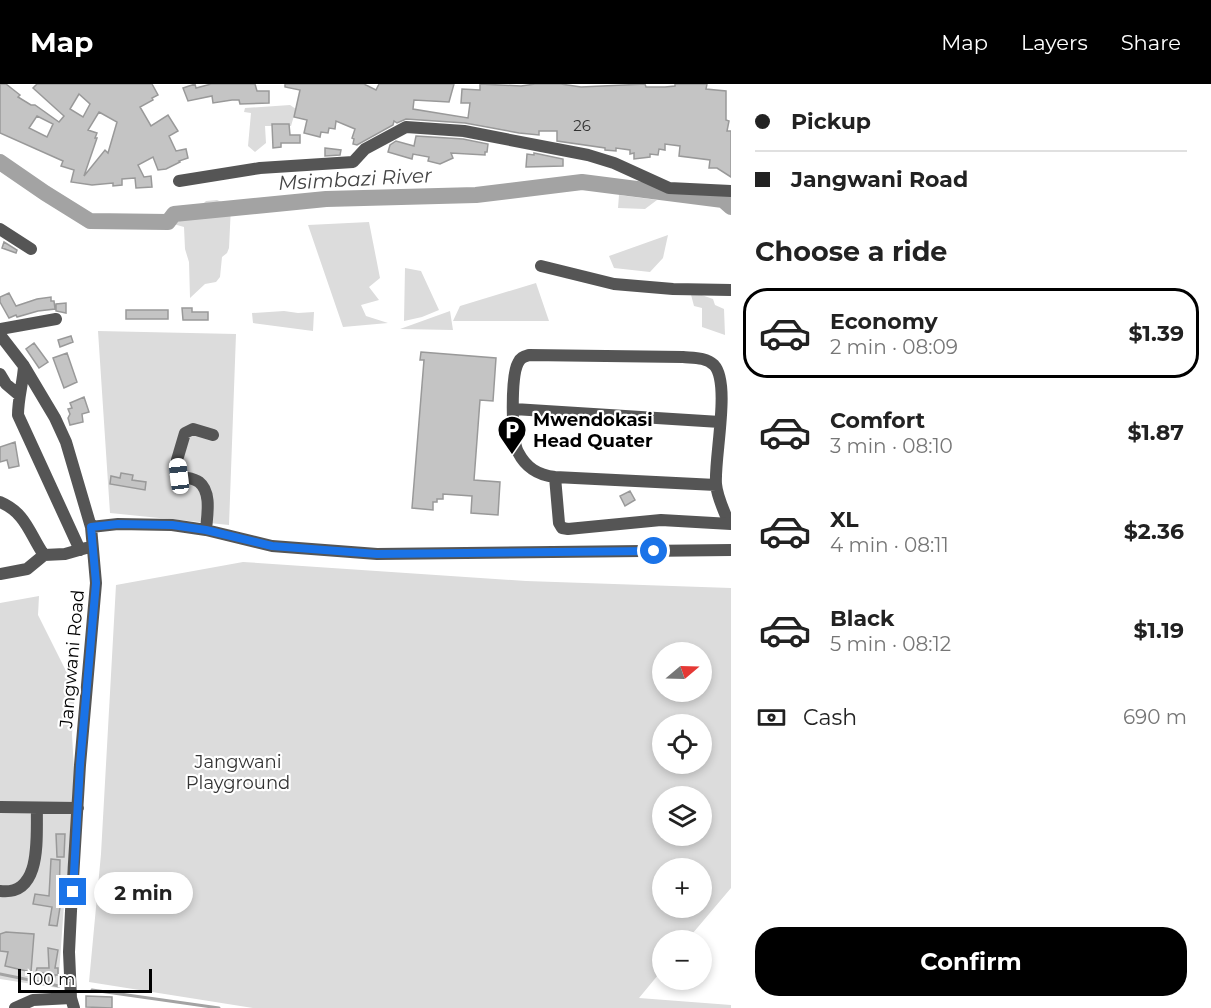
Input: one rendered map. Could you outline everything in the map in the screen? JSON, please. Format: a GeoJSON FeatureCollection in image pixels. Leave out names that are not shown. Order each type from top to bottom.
{"type":"FeatureCollection","features":[{"type":"Feature","properties":{"kind":"street"},"geometry":{"type":"LineString","coordinates":[[179,181],[260,168],[353,162],[365,149],[406,126],[482,134],[588,155],[614,163],[669,188],[731,191]]}},
{"type":"Feature","properties":{"kind":"street"},"geometry":{"type":"LineString","coordinates":[[0,229],[31,249]]}},
{"type":"Feature","properties":{"kind":"street"},"geometry":{"type":"LineString","coordinates":[[542,266],[614,284],[673,289],[731,290]]}},
{"type":"Feature","properties":{"kind":"street"},"geometry":{"type":"LineString","coordinates":[[0,329],[56,319]]}},
{"type":"Feature","properties":{"kind":"street","name":"Jangwani Road"},"geometry":{"type":"LineString","coordinates":[[0,335],[42,393],[66,442],[91,527],[96,583],[69,952],[73,1003]]}},
{"type":"Feature","properties":{"kind":"street"},"geometry":{"type":"LineString","coordinates":[[555,477],[559,523],[562,528],[661,520],[730,524],[716,485],[720,377],[714,365],[705,360],[683,357],[529,355],[522,357],[514,373],[513,439],[522,459],[538,474],[555,477],[716,485]]}},
{"type":"Feature","properties":{"kind":"street"},"geometry":{"type":"LineString","coordinates":[[24,366],[18,415],[80,550]]}},
{"type":"Feature","properties":{"kind":"street"},"geometry":{"type":"LineString","coordinates":[[0,374],[6,384],[19,395]]}},
{"type":"Feature","properties":{"kind":"street"},"geometry":{"type":"LineString","coordinates":[[513,409],[720,422]]}},
{"type":"Feature","properties":{"kind":"street"},"geometry":{"type":"LineString","coordinates":[[206,530],[207,498],[197,480],[179,476],[177,460],[185,433],[193,429],[213,435]]}},
{"type":"Feature","properties":{"kind":"street"},"geometry":{"type":"LineString","coordinates":[[0,502],[11,507],[24,518],[44,555]]}},
{"type":"Feature","properties":{"kind":"street"},"geometry":{"type":"LineString","coordinates":[[91,527],[118,524],[162,525],[206,530],[272,546],[377,554],[731,550]]}},
{"type":"Feature","properties":{"kind":"street"},"geometry":{"type":"LineString","coordinates":[[0,574],[27,569],[44,555],[65,554],[92,545]]}},
{"type":"Feature","properties":{"kind":"street"},"geometry":{"type":"LineString","coordinates":[[0,807],[78,808]]}},
{"type":"Feature","properties":{"kind":"street"},"geometry":{"type":"LineString","coordinates":[[0,891],[6,892],[19,888],[33,872],[37,808]]}},
{"type":"Feature","properties":{"kind":"street"},"geometry":{"type":"LineString","coordinates":[[15,1008],[33,1000],[73,1003]]}},
{"type":"Feature","properties":{"kind":"green space"},"geometry":{"type":"Polygon","coordinates":[[[290,105],[296,109],[291,126],[265,126],[266,143],[255,152],[248,146],[251,113],[244,112],[245,108],[290,105]]]}},
{"type":"Feature","properties":{"kind":"green space"},"geometry":{"type":"Polygon","coordinates":[[[619,195],[657,200],[645,209],[618,208],[619,195]]]}},
{"type":"Feature","properties":{"kind":"green space"},"geometry":{"type":"Polygon","coordinates":[[[217,200],[231,206],[229,248],[222,257],[220,277],[216,282],[205,284],[190,298],[189,262],[185,249],[184,227],[170,223],[175,216],[186,218],[195,216],[206,201],[217,200]]]}},
{"type":"Feature","properties":{"kind":"green space"},"geometry":{"type":"Polygon","coordinates":[[[369,222],[380,278],[369,287],[379,300],[361,305],[366,316],[388,323],[343,327],[308,225],[369,222]]]}},
{"type":"Feature","properties":{"kind":"green space"},"geometry":{"type":"Polygon","coordinates":[[[668,235],[663,258],[650,272],[614,268],[609,256],[668,235]]]}},
{"type":"Feature","properties":{"kind":"green space"},"geometry":{"type":"Polygon","coordinates":[[[405,268],[421,271],[439,310],[404,321],[405,268]]]}},
{"type":"Feature","properties":{"kind":"green space"},"geometry":{"type":"Polygon","coordinates":[[[536,283],[549,321],[453,321],[460,306],[536,283]]]}},
{"type":"Feature","properties":{"kind":"green space"},"geometry":{"type":"Polygon","coordinates":[[[690,291],[713,299],[715,305],[724,309],[725,335],[702,327],[702,308],[694,306],[690,291]]]}},
{"type":"Feature","properties":{"kind":"green space"},"geometry":{"type":"Polygon","coordinates":[[[450,311],[453,330],[400,329],[450,311]]]}},
{"type":"Feature","properties":{"kind":"green space"},"geometry":{"type":"Polygon","coordinates":[[[314,312],[313,331],[253,323],[252,313],[314,312]]]}},
{"type":"Feature","properties":{"kind":"green space"},"geometry":{"type":"Polygon","coordinates":[[[98,331],[236,334],[229,525],[110,513],[98,331]]]}},
{"type":"Feature","properties":{"kind":"green space","name":"Jangwani Playground"},"geometry":{"type":"Polygon","coordinates":[[[243,562],[526,581],[731,588],[731,888],[712,910],[712,858],[652,858],[652,918],[706,918],[695,930],[652,930],[652,982],[639,998],[731,1005],[731,1008],[253,1008],[89,982],[101,854],[116,585],[243,562]]]}},
{"type":"Feature","properties":{"kind":"green space"},"geometry":{"type":"Polygon","coordinates":[[[39,596],[38,615],[75,689],[72,735],[76,802],[65,891],[58,988],[0,979],[0,603],[39,596]]]}},
{"type":"Feature","properties":{"kind":"building"},"geometry":{"type":"Polygon","coordinates":[[[0,84],[6,84],[20,95],[18,97],[35,105],[59,122],[64,116],[33,88],[37,84],[152,84],[158,95],[140,107],[151,126],[168,115],[178,131],[169,136],[176,151],[186,149],[188,158],[166,169],[158,170],[153,157],[138,165],[144,177],[151,176],[152,187],[136,188],[135,178],[122,179],[122,185],[113,186],[113,183],[92,185],[71,182],[74,170],[61,166],[63,161],[0,133],[0,84]],[[79,94],[70,109],[83,117],[90,104],[79,94]],[[99,112],[88,130],[97,133],[95,138],[97,138],[84,176],[105,150],[108,153],[117,122],[99,112]],[[37,116],[29,128],[47,137],[53,124],[37,116]]]}},
{"type":"Feature","properties":{"kind":"building"},"geometry":{"type":"Polygon","coordinates":[[[195,84],[196,88],[211,84],[255,84],[257,91],[269,91],[269,103],[240,104],[239,100],[232,100],[213,103],[212,96],[188,101],[183,88],[195,84]]]}},
{"type":"Feature","properties":{"kind":"building"},"geometry":{"type":"Polygon","coordinates":[[[285,84],[364,84],[376,90],[379,84],[454,84],[449,102],[414,100],[413,109],[468,118],[470,103],[461,103],[462,89],[480,90],[480,84],[521,86],[561,84],[581,87],[645,84],[646,87],[665,87],[675,86],[675,84],[707,84],[706,89],[726,91],[726,120],[729,121],[727,131],[731,131],[731,177],[717,168],[709,168],[710,160],[679,156],[680,146],[665,144],[665,150],[659,149],[658,155],[650,154],[650,157],[634,159],[634,153],[630,154],[630,150],[616,148],[616,151],[605,150],[605,148],[557,141],[557,131],[539,131],[539,135],[465,123],[406,119],[397,123],[394,121],[393,125],[357,145],[353,144],[354,139],[352,138],[355,129],[336,121],[335,129],[329,128],[328,133],[321,132],[320,137],[304,133],[307,120],[294,117],[300,90],[285,87],[285,84]]]}},
{"type":"Feature","properties":{"kind":"building"},"geometry":{"type":"Polygon","coordinates":[[[272,124],[289,124],[290,135],[300,135],[300,143],[281,143],[281,147],[273,148],[272,124]]]}},
{"type":"Feature","properties":{"kind":"building"},"geometry":{"type":"Polygon","coordinates":[[[416,136],[463,139],[488,144],[487,152],[485,155],[451,153],[453,158],[440,164],[428,161],[429,157],[413,154],[412,159],[388,152],[390,145],[396,141],[414,146],[416,136]]]}},
{"type":"Feature","properties":{"kind":"building"},"geometry":{"type":"Polygon","coordinates":[[[325,148],[341,150],[340,155],[325,156],[325,148]]]}},
{"type":"Feature","properties":{"kind":"building"},"geometry":{"type":"Polygon","coordinates":[[[534,153],[563,159],[563,166],[526,167],[527,154],[534,155],[534,153]]]}},
{"type":"Feature","properties":{"kind":"building"},"geometry":{"type":"Polygon","coordinates":[[[4,242],[17,250],[16,253],[2,248],[4,242]]]}},
{"type":"Feature","properties":{"kind":"building"},"geometry":{"type":"Polygon","coordinates":[[[9,293],[16,306],[51,297],[55,309],[9,318],[0,302],[0,297],[9,293]]]}},
{"type":"Feature","properties":{"kind":"building"},"geometry":{"type":"Polygon","coordinates":[[[66,303],[66,313],[56,311],[56,304],[66,303]]]}},
{"type":"Feature","properties":{"kind":"building"},"geometry":{"type":"Polygon","coordinates":[[[182,308],[192,308],[192,312],[208,312],[208,320],[183,320],[182,308]]]}},
{"type":"Feature","properties":{"kind":"building"},"geometry":{"type":"Polygon","coordinates":[[[126,310],[168,310],[168,319],[126,319],[126,310]]]}},
{"type":"Feature","properties":{"kind":"building"},"geometry":{"type":"Polygon","coordinates":[[[71,336],[73,342],[60,347],[58,340],[71,336]]]}},
{"type":"Feature","properties":{"kind":"building"},"geometry":{"type":"Polygon","coordinates":[[[34,343],[48,362],[39,368],[26,349],[34,343]]]}},
{"type":"Feature","properties":{"kind":"building"},"geometry":{"type":"Polygon","coordinates":[[[421,352],[496,358],[493,401],[480,400],[474,480],[500,482],[498,515],[471,513],[472,496],[443,494],[443,499],[433,502],[433,510],[412,508],[424,360],[420,360],[421,352]]]}},
{"type":"Feature","properties":{"kind":"building"},"geometry":{"type":"Polygon","coordinates":[[[67,353],[77,382],[64,388],[53,358],[67,353]]]}},
{"type":"Feature","properties":{"kind":"building"},"geometry":{"type":"Polygon","coordinates":[[[84,397],[89,412],[82,414],[83,422],[70,425],[68,409],[72,408],[70,403],[84,397]]]}},
{"type":"Feature","properties":{"kind":"building"},"geometry":{"type":"Polygon","coordinates":[[[15,442],[19,466],[9,468],[7,460],[0,462],[0,447],[15,442]]]}},
{"type":"Feature","properties":{"kind":"building"},"geometry":{"type":"Polygon","coordinates":[[[121,473],[133,475],[132,480],[146,482],[145,490],[110,484],[111,476],[120,478],[121,473]]]}},
{"type":"Feature","properties":{"kind":"building"},"geometry":{"type":"Polygon","coordinates":[[[630,491],[635,500],[625,506],[620,496],[630,491]]]}},
{"type":"Feature","properties":{"kind":"building"},"geometry":{"type":"Polygon","coordinates":[[[56,834],[65,834],[64,857],[57,857],[56,834]]]}},
{"type":"Feature","properties":{"kind":"building"},"geometry":{"type":"Polygon","coordinates":[[[51,859],[60,860],[59,901],[61,901],[57,926],[49,925],[52,907],[33,904],[35,894],[49,896],[51,859]]]}},
{"type":"Feature","properties":{"kind":"building"},"geometry":{"type":"Polygon","coordinates":[[[6,932],[34,934],[31,972],[5,966],[8,952],[0,951],[0,934],[6,932]]]}},
{"type":"Feature","properties":{"kind":"building"},"geometry":{"type":"Polygon","coordinates":[[[48,948],[58,950],[55,968],[58,968],[58,975],[55,975],[53,984],[49,984],[49,974],[36,972],[37,968],[49,968],[48,948]]]}},
{"type":"Feature","properties":{"kind":"building"},"geometry":{"type":"Polygon","coordinates":[[[86,996],[112,997],[112,1008],[86,1007],[86,996]]]}},
{"type":"Feature","properties":{"kind":"waterway","name":"Msimbazi River"},"geometry":{"type":"LineString","coordinates":[[0,162],[90,221],[168,222],[174,214],[326,199],[476,195],[582,182],[723,200],[731,207]]}},
{"type":"Feature","properties":{"kind":"waterway"},"geometry":{"type":"LineString","coordinates":[[0,974],[59,986]]}},
{"type":"Feature","properties":{"kind":"waterway"},"geometry":{"type":"LineString","coordinates":[[92,990],[219,1008]]}},
{"type":"Feature","properties":{"kind":"place","name":"Mwendokasi Head Quater"},"geometry":{"type":"Point","coordinates":[512,456]}},
{"type":"Feature","properties":{"kind":"route"},"geometry":{"type":"LineString","coordinates":[[73,892],[80,765],[96,583],[91,527],[118,524],[172,525],[206,530],[272,546],[377,554],[654,551]]}}]}
